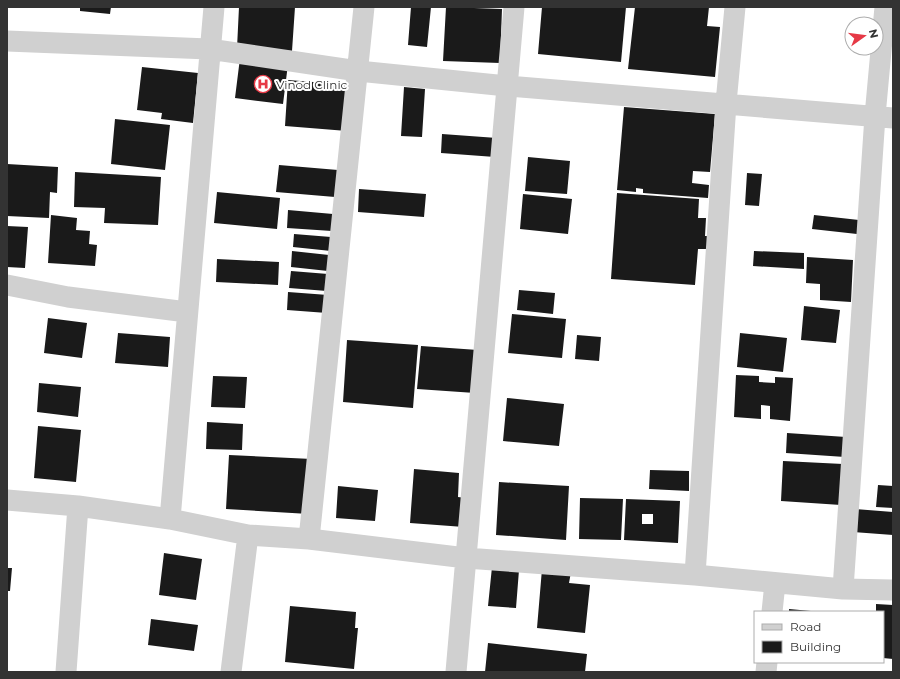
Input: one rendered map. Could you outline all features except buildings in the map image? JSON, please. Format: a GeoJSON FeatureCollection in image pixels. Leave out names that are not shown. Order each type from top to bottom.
{"type":"FeatureCollection","features":[{"type":"Feature","properties":{"kind":"street"},"geometry":{"type":"LineString","coordinates":[[170,519],[209,49],[214,7]]}},
{"type":"Feature","properties":{"kind":"street"},"geometry":{"type":"LineString","coordinates":[[309,539],[364,7]]}},
{"type":"Feature","properties":{"kind":"street"},"geometry":{"type":"LineString","coordinates":[[456,672],[514,7]]}},
{"type":"Feature","properties":{"kind":"street"},"geometry":{"type":"LineString","coordinates":[[695,575],[726,103],[735,7]]}},
{"type":"Feature","properties":{"kind":"street"},"geometry":{"type":"LineString","coordinates":[[843,590],[884,117],[885,7]]}},
{"type":"Feature","properties":{"kind":"street"},"geometry":{"type":"LineString","coordinates":[[7,41],[209,49],[358,71],[507,86],[884,117]]}},
{"type":"Feature","properties":{"kind":"street"},"geometry":{"type":"LineString","coordinates":[[7,285],[68,297],[187,312]]}},
{"type":"Feature","properties":{"kind":"street"},"geometry":{"type":"LineString","coordinates":[[7,500],[78,506],[170,519],[248,534],[309,539],[466,558],[695,575],[843,590],[893,590]]}},
{"type":"Feature","properties":{"kind":"street"},"geometry":{"type":"LineString","coordinates":[[66,672],[78,506]]}},
{"type":"Feature","properties":{"kind":"street"},"geometry":{"type":"LineString","coordinates":[[231,672],[248,534]]}},
{"type":"Feature","properties":{"kind":"street"},"geometry":{"type":"LineString","coordinates":[[772,611],[774,583]]}},
{"type":"Feature","properties":{"kind":"place","name":"Vinod Clinic"},"geometry":{"type":"Point","coordinates":[263,84]}}]}
